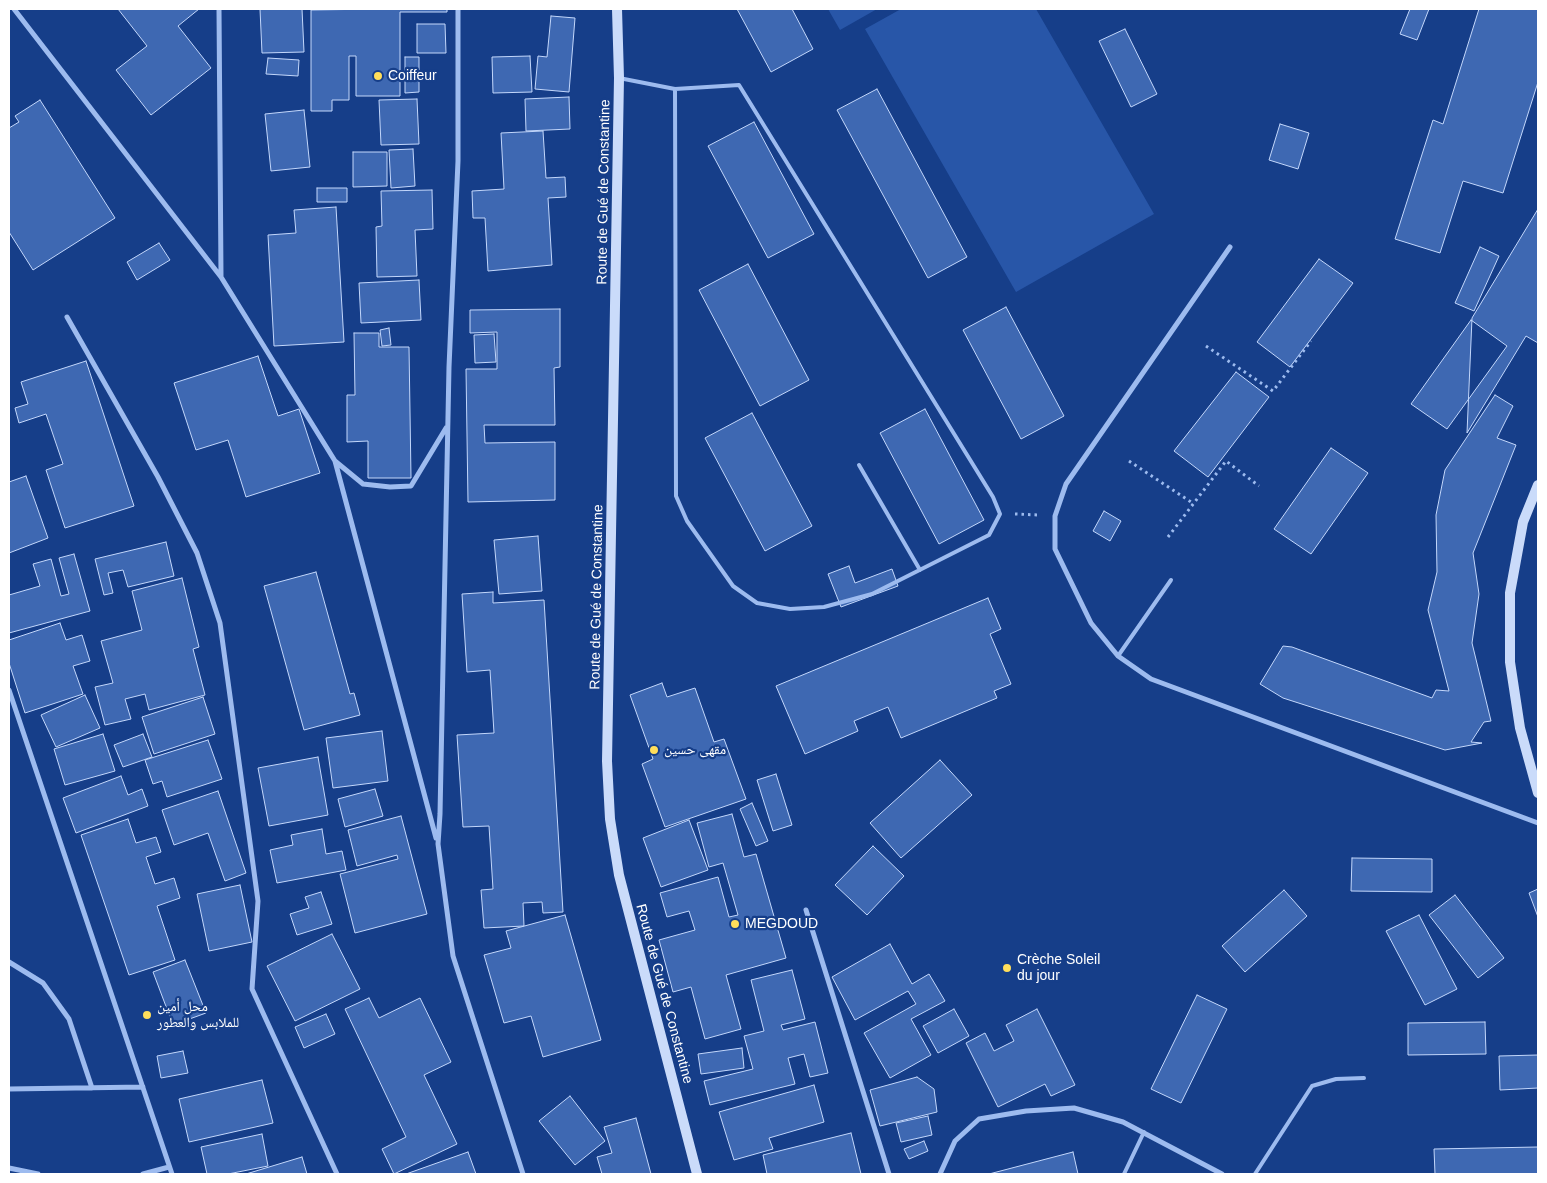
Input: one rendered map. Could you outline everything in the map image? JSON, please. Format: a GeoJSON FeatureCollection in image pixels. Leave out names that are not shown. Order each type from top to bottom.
{"type":"FeatureCollection","features":[{"type":"Feature","properties":{"kind":"main road","name":"Route de Gué de Constantine"},"geometry":{"type":"LineString","coordinates":[[617,9],[619,78],[608,761],[610,819],[618,875],[696,1174]]}},
{"type":"Feature","properties":{"kind":"main road"},"geometry":{"type":"LineString","coordinates":[[1538,485],[1524,522],[1510,593],[1510,662],[1520,728],[1538,794]]}},
{"type":"Feature","properties":{"kind":"street"},"geometry":{"type":"LineString","coordinates":[[14,9],[221,277],[335,461],[438,844],[454,956],[523,1174]]}},
{"type":"Feature","properties":{"kind":"street"},"geometry":{"type":"LineString","coordinates":[[219,9],[221,277]]}},
{"type":"Feature","properties":{"kind":"street"},"geometry":{"type":"LineString","coordinates":[[438,844],[447,426],[458,161],[458,9]]}},
{"type":"Feature","properties":{"kind":"street"},"geometry":{"type":"LineString","coordinates":[[1230,247],[1066,484],[1055,516],[1055,549],[1091,623],[1118,656],[1151,679],[1538,823]]}},
{"type":"Feature","properties":{"kind":"street"},"geometry":{"type":"LineString","coordinates":[[67,317],[158,477],[197,553],[220,623],[258,902],[252,989],[337,1174]]}},
{"type":"Feature","properties":{"kind":"street"},"geometry":{"type":"LineString","coordinates":[[335,461],[363,484],[390,487],[411,486],[447,426]]}},
{"type":"Feature","properties":{"kind":"street"},"geometry":{"type":"LineString","coordinates":[[9,690],[172,1174]]}},
{"type":"Feature","properties":{"kind":"street"},"geometry":{"type":"LineString","coordinates":[[806,910],[890,1174]]}},
{"type":"Feature","properties":{"kind":"street"},"geometry":{"type":"LineString","coordinates":[[9,962],[43,983],[69,1020],[92,1088]]}},
{"type":"Feature","properties":{"kind":"street"},"geometry":{"type":"LineString","coordinates":[[9,1089],[143,1087]]}},
{"type":"Feature","properties":{"kind":"street"},"geometry":{"type":"LineString","coordinates":[[940,1174],[955,1141],[979,1119],[1026,1111],[1074,1108],[1123,1122],[1222,1174]]}},
{"type":"Feature","properties":{"kind":"street"},"geometry":{"type":"LineString","coordinates":[[143,1174],[169,1167]]}},
{"type":"Feature","properties":{"kind":"street"},"geometry":{"type":"LineString","coordinates":[[9,1168],[38,1174]]}},
{"type":"Feature","properties":{"kind":"lane"},"geometry":{"type":"LineString","coordinates":[[619,78],[675,89],[739,85],[993,497],[1000,514],[989,535],[872,594],[824,607],[790,609],[757,603],[733,586],[687,521],[676,496],[675,89]]}},
{"type":"Feature","properties":{"kind":"lane"},"geometry":{"type":"LineString","coordinates":[[859,465],[920,570]]}},
{"type":"Feature","properties":{"kind":"lane"},"geometry":{"type":"LineString","coordinates":[[1118,656],[1171,580]]}},
{"type":"Feature","properties":{"kind":"lane"},"geometry":{"type":"LineString","coordinates":[[1255,1174],[1312,1086],[1336,1079],[1364,1078]]}},
{"type":"Feature","properties":{"kind":"lane"},"geometry":{"type":"LineString","coordinates":[[1124,1174],[1144,1132]]}},
{"type":"Feature","properties":{"kind":"path"},"geometry":{"type":"LineString","coordinates":[[1206,346],[1273,391],[1311,341]]}},
{"type":"Feature","properties":{"kind":"path"},"geometry":{"type":"LineString","coordinates":[[1129,461],[1194,504]]}},
{"type":"Feature","properties":{"kind":"path"},"geometry":{"type":"LineString","coordinates":[[1168,537],[1226,461],[1259,486]]}},
{"type":"Feature","properties":{"kind":"path"},"geometry":{"type":"LineString","coordinates":[[1000,514],[1055,516]]}},
{"type":"Feature","properties":{"kind":"shaded area"},"geometry":{"type":"Polygon","coordinates":[[[828,9],[877,9],[840,30],[828,9]]]}},
{"type":"Feature","properties":{"kind":"shaded area"},"geometry":{"type":"Polygon","coordinates":[[[901,9],[1036,9],[1154,214],[1016,292],[865,29],[901,9]]]}},
{"type":"Feature","properties":{"kind":"building"},"geometry":{"type":"Polygon","coordinates":[[[118,9],[199,9],[178,26],[211,68],[151,115],[116,70],[147,46],[118,9]]]}},
{"type":"Feature","properties":{"kind":"building"},"geometry":{"type":"Polygon","coordinates":[[[260,9],[302,9],[304,52],[262,53],[260,9]]]}},
{"type":"Feature","properties":{"kind":"building","name":"Coiffeur"},"geometry":{"type":"Polygon","coordinates":[[[447,9],[447,12],[400,12],[400,96],[356,96],[356,56],[349,56],[349,100],[332,100],[332,111],[311,111],[311,10],[447,9]]]}},
{"type":"Feature","properties":{"kind":"building"},"geometry":{"type":"Polygon","coordinates":[[[737,9],[792,9],[813,49],[771,72],[737,9]]]}},
{"type":"Feature","properties":{"kind":"building"},"geometry":{"type":"Polygon","coordinates":[[[1410,9],[1429,9],[1417,40],[1400,34],[1410,9]]]}},
{"type":"Feature","properties":{"kind":"building"},"geometry":{"type":"Polygon","coordinates":[[[1479,9],[1538,9],[1538,82],[1503,193],[1463,181],[1440,253],[1395,239],[1433,120],[1443,124],[1479,9]]]}},
{"type":"Feature","properties":{"kind":"building"},"geometry":{"type":"Polygon","coordinates":[[[551,16],[575,18],[569,92],[535,89],[538,56],[547,57],[551,16]]]}},
{"type":"Feature","properties":{"kind":"building"},"geometry":{"type":"Polygon","coordinates":[[[417,24],[445,24],[446,53],[417,53],[417,24]]]}},
{"type":"Feature","properties":{"kind":"building"},"geometry":{"type":"Polygon","coordinates":[[[1125,29],[1157,94],[1131,107],[1099,41],[1125,29]]]}},
{"type":"Feature","properties":{"kind":"building"},"geometry":{"type":"Polygon","coordinates":[[[530,56],[532,92],[493,93],[492,57],[530,56]]]}},
{"type":"Feature","properties":{"kind":"building"},"geometry":{"type":"Polygon","coordinates":[[[405,57],[419,57],[419,92],[405,93],[405,57]]]}},
{"type":"Feature","properties":{"kind":"building"},"geometry":{"type":"Polygon","coordinates":[[[268,58],[299,60],[298,76],[266,74],[268,58]]]}},
{"type":"Feature","properties":{"kind":"building"},"geometry":{"type":"Polygon","coordinates":[[[877,89],[967,257],[928,278],[837,110],[877,89]]]}},
{"type":"Feature","properties":{"kind":"building"},"geometry":{"type":"Polygon","coordinates":[[[569,97],[570,129],[526,131],[525,99],[569,97]]]}},
{"type":"Feature","properties":{"kind":"building"},"geometry":{"type":"Polygon","coordinates":[[[417,99],[419,144],[381,145],[379,100],[417,99]]]}},
{"type":"Feature","properties":{"kind":"building"},"geometry":{"type":"Polygon","coordinates":[[[40,100],[115,218],[33,270],[9,232],[9,128],[19,122],[15,116],[40,100]]]}},
{"type":"Feature","properties":{"kind":"building"},"geometry":{"type":"Polygon","coordinates":[[[304,110],[310,167],[271,171],[265,114],[304,110]]]}},
{"type":"Feature","properties":{"kind":"building"},"geometry":{"type":"Polygon","coordinates":[[[754,122],[814,234],[768,258],[708,146],[754,122]]]}},
{"type":"Feature","properties":{"kind":"building"},"geometry":{"type":"Polygon","coordinates":[[[1280,124],[1309,133],[1298,169],[1269,160],[1280,124]]]}},
{"type":"Feature","properties":{"kind":"building"},"geometry":{"type":"Polygon","coordinates":[[[543,131],[546,178],[565,177],[566,197],[548,198],[552,265],[488,271],[485,218],[473,218],[472,191],[504,189],[501,133],[543,131]]]}},
{"type":"Feature","properties":{"kind":"building"},"geometry":{"type":"Polygon","coordinates":[[[413,149],[415,186],[391,188],[389,150],[413,149]]]}},
{"type":"Feature","properties":{"kind":"building"},"geometry":{"type":"Polygon","coordinates":[[[353,152],[387,152],[387,186],[353,187],[353,152]]]}},
{"type":"Feature","properties":{"kind":"building"},"geometry":{"type":"Polygon","coordinates":[[[317,188],[347,188],[347,202],[317,202],[317,188]]]}},
{"type":"Feature","properties":{"kind":"building"},"geometry":{"type":"Polygon","coordinates":[[[432,190],[433,229],[415,230],[417,276],[377,277],[376,227],[382,226],[381,191],[432,190]]]}},
{"type":"Feature","properties":{"kind":"building"},"geometry":{"type":"Polygon","coordinates":[[[336,207],[344,342],[274,346],[268,235],[296,233],[294,210],[336,207]]]}},
{"type":"Feature","properties":{"kind":"building"},"geometry":{"type":"Polygon","coordinates":[[[1538,209],[1538,343],[1526,336],[1467,433],[1472,318],[1538,209]]]}},
{"type":"Feature","properties":{"kind":"building"},"geometry":{"type":"Polygon","coordinates":[[[159,243],[170,260],[137,280],[127,262],[159,243]]]}},
{"type":"Feature","properties":{"kind":"building"},"geometry":{"type":"Polygon","coordinates":[[[1480,247],[1499,256],[1474,311],[1455,303],[1480,247]]]}},
{"type":"Feature","properties":{"kind":"building"},"geometry":{"type":"Polygon","coordinates":[[[1319,259],[1353,283],[1290,367],[1257,342],[1319,259]]]}},
{"type":"Feature","properties":{"kind":"building"},"geometry":{"type":"Polygon","coordinates":[[[748,264],[809,380],[760,406],[699,290],[748,264]]]}},
{"type":"Feature","properties":{"kind":"building"},"geometry":{"type":"Polygon","coordinates":[[[419,280],[421,320],[361,323],[359,283],[419,280]]]}},
{"type":"Feature","properties":{"kind":"building"},"geometry":{"type":"Polygon","coordinates":[[[1006,307],[1064,416],[1021,439],[963,330],[1006,307]]]}},
{"type":"Feature","properties":{"kind":"building"},"geometry":{"type":"Polygon","coordinates":[[[560,309],[560,367],[554,368],[555,425],[484,425],[485,443],[555,442],[555,500],[468,502],[466,369],[497,369],[497,332],[470,333],[470,310],[560,309]]]}},
{"type":"Feature","properties":{"kind":"building"},"geometry":{"type":"Polygon","coordinates":[[[1471,320],[1507,346],[1447,429],[1411,404],[1471,320]]]}},
{"type":"Feature","properties":{"kind":"building"},"geometry":{"type":"Polygon","coordinates":[[[389,328],[391,345],[382,346],[380,330],[389,328]]]}},
{"type":"Feature","properties":{"kind":"building"},"geometry":{"type":"Polygon","coordinates":[[[354,333],[379,333],[379,347],[409,347],[411,478],[368,478],[368,441],[347,442],[347,395],[355,395],[354,333]]]}},
{"type":"Feature","properties":{"kind":"building"},"geometry":{"type":"Polygon","coordinates":[[[494,334],[496,362],[475,363],[474,335],[494,334]]]}},
{"type":"Feature","properties":{"kind":"building"},"geometry":{"type":"Polygon","coordinates":[[[258,356],[278,416],[299,409],[320,473],[246,497],[228,440],[196,450],[174,383],[258,356]]]}},
{"type":"Feature","properties":{"kind":"building"},"geometry":{"type":"Polygon","coordinates":[[[86,361],[134,506],[65,528],[46,470],[63,464],[46,414],[19,423],[15,408],[28,404],[21,382],[86,361]]]}},
{"type":"Feature","properties":{"kind":"building"},"geometry":{"type":"Polygon","coordinates":[[[1236,372],[1269,397],[1208,477],[1174,451],[1236,372]]]}},
{"type":"Feature","properties":{"kind":"building"},"geometry":{"type":"Polygon","coordinates":[[[1495,395],[1513,406],[1497,438],[1516,445],[1473,553],[1479,594],[1472,643],[1491,721],[1484,722],[1471,742],[1482,743],[1445,750],[1283,698],[1260,684],[1283,646],[1292,647],[1432,698],[1436,690],[1449,691],[1428,610],[1437,572],[1436,515],[1445,470],[1495,395]]]}},
{"type":"Feature","properties":{"kind":"building"},"geometry":{"type":"Polygon","coordinates":[[[925,409],[984,520],[939,544],[880,433],[925,409]]]}},
{"type":"Feature","properties":{"kind":"building"},"geometry":{"type":"Polygon","coordinates":[[[752,413],[812,526],[765,551],[705,438],[752,413]]]}},
{"type":"Feature","properties":{"kind":"building"},"geometry":{"type":"Polygon","coordinates":[[[1331,448],[1368,473],[1311,554],[1274,529],[1331,448]]]}},
{"type":"Feature","properties":{"kind":"building"},"geometry":{"type":"Polygon","coordinates":[[[26,476],[48,538],[9,553],[9,482],[26,476]]]}},
{"type":"Feature","properties":{"kind":"building"},"geometry":{"type":"Polygon","coordinates":[[[1104,511],[1121,521],[1110,541],[1093,531],[1104,511]]]}},
{"type":"Feature","properties":{"kind":"building"},"geometry":{"type":"Polygon","coordinates":[[[538,536],[542,591],[499,594],[494,540],[538,536]]]}},
{"type":"Feature","properties":{"kind":"building"},"geometry":{"type":"Polygon","coordinates":[[[166,542],[174,576],[128,587],[123,570],[108,573],[113,593],[104,595],[95,559],[166,542]]]}},
{"type":"Feature","properties":{"kind":"building"},"geometry":{"type":"Polygon","coordinates":[[[74,554],[90,611],[9,633],[9,595],[40,586],[33,564],[51,559],[61,596],[69,594],[59,558],[74,554]]]}},
{"type":"Feature","properties":{"kind":"building"},"geometry":{"type":"Polygon","coordinates":[[[849,566],[855,583],[892,569],[898,586],[841,607],[828,574],[849,566]]]}},
{"type":"Feature","properties":{"kind":"building"},"geometry":{"type":"Polygon","coordinates":[[[316,572],[350,694],[354,693],[360,715],[304,730],[264,586],[316,572]]]}},
{"type":"Feature","properties":{"kind":"building"},"geometry":{"type":"Polygon","coordinates":[[[182,578],[199,647],[193,649],[205,695],[149,710],[145,694],[125,699],[131,719],[105,725],[95,687],[113,683],[101,641],[142,630],[132,591],[182,578]]]}},
{"type":"Feature","properties":{"kind":"building"},"geometry":{"type":"Polygon","coordinates":[[[493,592],[493,603],[544,600],[563,912],[543,913],[542,902],[523,903],[524,926],[484,928],[481,890],[493,889],[489,826],[463,827],[457,735],[494,733],[490,670],[467,672],[462,594],[493,592]]]}},
{"type":"Feature","properties":{"kind":"building"},"geometry":{"type":"Polygon","coordinates":[[[988,598],[1001,629],[990,634],[1011,684],[994,691],[997,698],[901,738],[888,707],[854,721],[858,731],[805,754],[776,686],[988,598]]]}},
{"type":"Feature","properties":{"kind":"building"},"geometry":{"type":"Polygon","coordinates":[[[60,623],[66,640],[82,635],[90,661],[73,666],[83,694],[25,713],[9,663],[9,640],[60,623]]]}},
{"type":"Feature","properties":{"kind":"building"},"geometry":{"type":"Polygon","coordinates":[[[662,683],[667,697],[695,688],[714,742],[724,739],[746,799],[665,827],[642,764],[653,759],[630,695],[662,683]]]}},
{"type":"Feature","properties":{"kind":"building"},"geometry":{"type":"Polygon","coordinates":[[[85,695],[100,728],[56,747],[41,715],[85,695]]]}},
{"type":"Feature","properties":{"kind":"building"},"geometry":{"type":"Polygon","coordinates":[[[203,697],[215,734],[154,754],[142,717],[203,697]]]}},
{"type":"Feature","properties":{"kind":"building"},"geometry":{"type":"Polygon","coordinates":[[[382,731],[388,781],[333,788],[326,738],[382,731]]]}},
{"type":"Feature","properties":{"kind":"building"},"geometry":{"type":"Polygon","coordinates":[[[103,734],[115,771],[65,785],[54,749],[103,734]]]}},
{"type":"Feature","properties":{"kind":"building"},"geometry":{"type":"Polygon","coordinates":[[[143,734],[152,757],[123,767],[114,745],[143,734]]]}},
{"type":"Feature","properties":{"kind":"building"},"geometry":{"type":"Polygon","coordinates":[[[208,740],[222,779],[167,797],[162,781],[153,784],[145,760],[208,740]]]}},
{"type":"Feature","properties":{"kind":"building"},"geometry":{"type":"Polygon","coordinates":[[[318,757],[328,815],[269,826],[258,768],[318,757]]]}},
{"type":"Feature","properties":{"kind":"building"},"geometry":{"type":"Polygon","coordinates":[[[940,760],[972,795],[901,858],[870,823],[940,760]]]}},
{"type":"Feature","properties":{"kind":"building"},"geometry":{"type":"Polygon","coordinates":[[[776,774],[792,825],[773,831],[757,780],[776,774]]]}},
{"type":"Feature","properties":{"kind":"building"},"geometry":{"type":"Polygon","coordinates":[[[121,776],[128,795],[142,789],[148,806],[76,833],[63,798],[121,776]]]}},
{"type":"Feature","properties":{"kind":"building"},"geometry":{"type":"Polygon","coordinates":[[[375,789],[383,816],[345,827],[338,799],[375,789]]]}},
{"type":"Feature","properties":{"kind":"building"},"geometry":{"type":"Polygon","coordinates":[[[218,791],[246,873],[225,881],[208,833],[174,845],[162,810],[218,791]]]}},
{"type":"Feature","properties":{"kind":"building"},"geometry":{"type":"Polygon","coordinates":[[[752,803],[768,841],[756,846],[740,809],[752,803]]]}},
{"type":"Feature","properties":{"kind":"building","name":"MEGDOUD"},"geometry":{"type":"Polygon","coordinates":[[[732,814],[744,857],[756,854],[786,958],[726,975],[741,1029],[705,1039],[691,987],[673,992],[659,940],[695,930],[689,911],[667,917],[660,893],[718,877],[729,917],[738,915],[723,863],[709,867],[697,823],[732,814]]]}},
{"type":"Feature","properties":{"kind":"building"},"geometry":{"type":"Polygon","coordinates":[[[401,816],[427,914],[355,933],[340,874],[398,859],[397,855],[357,866],[348,830],[401,816]]]}},
{"type":"Feature","properties":{"kind":"building"},"geometry":{"type":"Polygon","coordinates":[[[128,819],[136,843],[156,837],[161,852],[146,857],[155,884],[174,878],[180,898],[157,906],[175,960],[129,975],[81,835],[128,819]]]}},
{"type":"Feature","properties":{"kind":"building"},"geometry":{"type":"Polygon","coordinates":[[[689,820],[708,870],[661,887],[643,838],[689,820]]]}},
{"type":"Feature","properties":{"kind":"building"},"geometry":{"type":"Polygon","coordinates":[[[322,829],[326,854],[342,851],[346,870],[277,883],[270,850],[293,845],[291,835],[322,829]]]}},
{"type":"Feature","properties":{"kind":"building"},"geometry":{"type":"Polygon","coordinates":[[[873,846],[904,876],[867,915],[835,885],[873,846]]]}},
{"type":"Feature","properties":{"kind":"building"},"geometry":{"type":"Polygon","coordinates":[[[1352,858],[1432,859],[1432,892],[1351,891],[1352,858]]]}},
{"type":"Feature","properties":{"kind":"building"},"geometry":{"type":"Polygon","coordinates":[[[240,885],[252,942],[209,951],[197,894],[240,885]]]}},
{"type":"Feature","properties":{"kind":"building"},"geometry":{"type":"Polygon","coordinates":[[[1538,889],[1538,917],[1529,893],[1538,889]]]}},
{"type":"Feature","properties":{"kind":"building"},"geometry":{"type":"Polygon","coordinates":[[[1284,890],[1307,916],[1245,972],[1222,946],[1284,890]]]}},
{"type":"Feature","properties":{"kind":"building"},"geometry":{"type":"Polygon","coordinates":[[[321,892],[332,924],[297,935],[290,914],[309,908],[305,897],[321,892]]]}},
{"type":"Feature","properties":{"kind":"building"},"geometry":{"type":"Polygon","coordinates":[[[1455,895],[1504,958],[1478,978],[1429,915],[1455,895]]]}},
{"type":"Feature","properties":{"kind":"building"},"geometry":{"type":"Polygon","coordinates":[[[565,915],[601,1040],[543,1057],[531,1016],[504,1023],[484,955],[511,948],[506,931],[565,915]]]}},
{"type":"Feature","properties":{"kind":"building"},"geometry":{"type":"Polygon","coordinates":[[[1419,915],[1457,989],[1425,1005],[1386,931],[1419,915]]]}},
{"type":"Feature","properties":{"kind":"building"},"geometry":{"type":"Polygon","coordinates":[[[332,934],[360,989],[295,1021],[267,966],[332,934]]]}},
{"type":"Feature","properties":{"kind":"building"},"geometry":{"type":"Polygon","coordinates":[[[890,944],[912,984],[929,974],[945,1001],[911,1019],[931,1055],[890,1078],[864,1033],[916,1004],[908,991],[855,1020],[832,977],[890,944]]]}},
{"type":"Feature","properties":{"kind":"building"},"geometry":{"type":"Polygon","coordinates":[[[185,960],[206,1013],[173,1025],[153,972],[185,960]]]}},
{"type":"Feature","properties":{"kind":"building"},"geometry":{"type":"Polygon","coordinates":[[[792,970],[805,1019],[781,1025],[783,1030],[815,1022],[828,1073],[810,1077],[804,1054],[788,1058],[795,1084],[710,1105],[704,1081],[753,1069],[744,1036],[764,1031],[751,980],[792,970]]]}},
{"type":"Feature","properties":{"kind":"building"},"geometry":{"type":"Polygon","coordinates":[[[1197,995],[1227,1009],[1181,1103],[1151,1089],[1197,995]]]}},
{"type":"Feature","properties":{"kind":"building"},"geometry":{"type":"Polygon","coordinates":[[[369,998],[379,1018],[420,998],[451,1062],[424,1075],[457,1144],[394,1174],[382,1149],[406,1137],[345,1009],[369,998]]]}},
{"type":"Feature","properties":{"kind":"building"},"geometry":{"type":"Polygon","coordinates":[[[954,1009],[969,1036],[938,1053],[923,1026],[954,1009]]]}},
{"type":"Feature","properties":{"kind":"building"},"geometry":{"type":"Polygon","coordinates":[[[1037,1009],[1075,1085],[1051,1096],[1045,1084],[998,1107],[966,1043],[985,1033],[994,1051],[1014,1041],[1006,1025],[1037,1009]]]}},
{"type":"Feature","properties":{"kind":"building"},"geometry":{"type":"Polygon","coordinates":[[[326,1014],[335,1034],[304,1048],[295,1027],[326,1014]]]}},
{"type":"Feature","properties":{"kind":"building"},"geometry":{"type":"Polygon","coordinates":[[[1485,1022],[1486,1054],[1408,1055],[1408,1023],[1485,1022]]]}},
{"type":"Feature","properties":{"kind":"building"},"geometry":{"type":"Polygon","coordinates":[[[742,1048],[744,1068],[701,1074],[698,1054],[742,1048]]]}},
{"type":"Feature","properties":{"kind":"building"},"geometry":{"type":"Polygon","coordinates":[[[183,1051],[188,1073],[161,1078],[157,1056],[183,1051]]]}},
{"type":"Feature","properties":{"kind":"building"},"geometry":{"type":"Polygon","coordinates":[[[1538,1055],[1538,1088],[1500,1090],[1499,1056],[1538,1055]]]}},
{"type":"Feature","properties":{"kind":"building"},"geometry":{"type":"Polygon","coordinates":[[[917,1077],[934,1089],[937,1112],[880,1126],[870,1090],[917,1077]]]}},
{"type":"Feature","properties":{"kind":"building"},"geometry":{"type":"Polygon","coordinates":[[[262,1080],[273,1123],[189,1142],[179,1099],[262,1080]]]}},
{"type":"Feature","properties":{"kind":"building"},"geometry":{"type":"Polygon","coordinates":[[[814,1085],[824,1122],[769,1138],[773,1149],[734,1160],[719,1112],[814,1085]]]}},
{"type":"Feature","properties":{"kind":"building"},"geometry":{"type":"Polygon","coordinates":[[[570,1096],[605,1141],[575,1165],[539,1121],[570,1096]]]}},
{"type":"Feature","properties":{"kind":"building"},"geometry":{"type":"Polygon","coordinates":[[[928,1116],[932,1135],[901,1142],[896,1123],[928,1116]]]}},
{"type":"Feature","properties":{"kind":"building"},"geometry":{"type":"Polygon","coordinates":[[[636,1118],[651,1174],[602,1174],[597,1157],[612,1153],[604,1127],[636,1118]]]}},
{"type":"Feature","properties":{"kind":"building"},"geometry":{"type":"Polygon","coordinates":[[[851,1133],[861,1174],[767,1174],[763,1155],[851,1133]]]}},
{"type":"Feature","properties":{"kind":"building"},"geometry":{"type":"Polygon","coordinates":[[[262,1134],[268,1166],[228,1174],[207,1174],[201,1147],[262,1134]]]}},
{"type":"Feature","properties":{"kind":"building"},"geometry":{"type":"Polygon","coordinates":[[[924,1141],[928,1151],[909,1159],[904,1149],[924,1141]]]}},
{"type":"Feature","properties":{"kind":"building"},"geometry":{"type":"Polygon","coordinates":[[[1538,1147],[1538,1174],[1435,1174],[1434,1149],[1538,1147]]]}},
{"type":"Feature","properties":{"kind":"building"},"geometry":{"type":"Polygon","coordinates":[[[468,1152],[476,1174],[406,1174],[468,1152]]]}},
{"type":"Feature","properties":{"kind":"building"},"geometry":{"type":"Polygon","coordinates":[[[1073,1152],[1078,1174],[989,1174],[1073,1152]]]}},
{"type":"Feature","properties":{"kind":"building"},"geometry":{"type":"Polygon","coordinates":[[[302,1157],[307,1174],[246,1174],[302,1157]]]}},
{"type":"Feature","properties":{"kind":"place","name":"Coiffeur"},"geometry":{"type":"Point","coordinates":[378,76]}},
{"type":"Feature","properties":{"kind":"place","name":"مقهى حسين"},"geometry":{"type":"Point","coordinates":[654,750]}},
{"type":"Feature","properties":{"kind":"place","name":"MEGDOUD"},"geometry":{"type":"Point","coordinates":[735,924]}},
{"type":"Feature","properties":{"kind":"place","name":"Crèche Soleil du jour"},"geometry":{"type":"Point","coordinates":[1007,968]}},
{"type":"Feature","properties":{"kind":"place","name":"محل أمين للملابس والعطور"},"geometry":{"type":"Point","coordinates":[147,1015]}}]}
